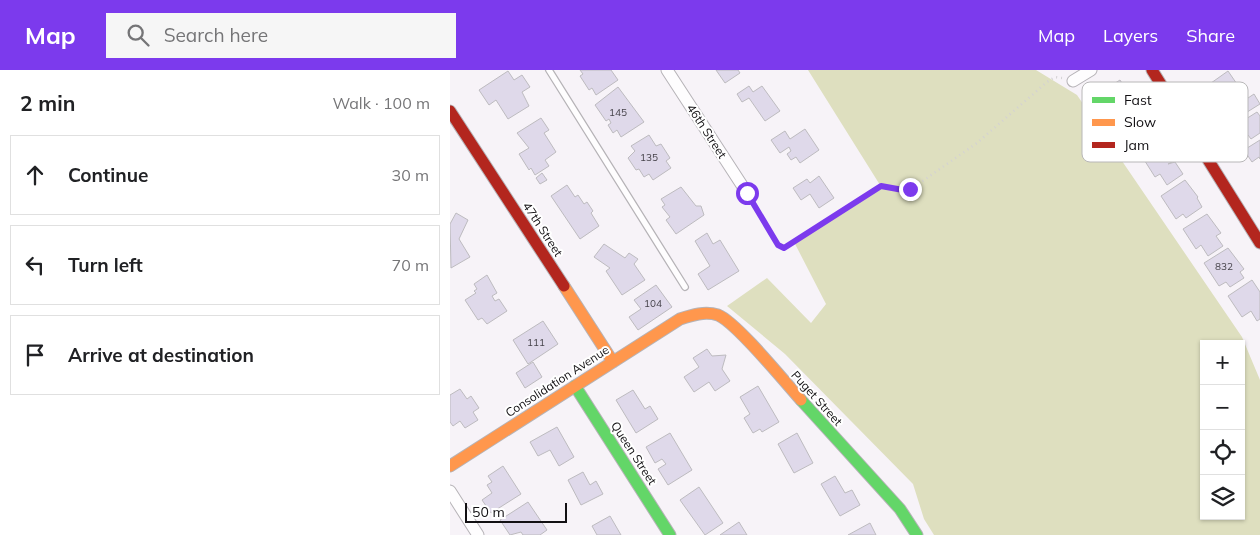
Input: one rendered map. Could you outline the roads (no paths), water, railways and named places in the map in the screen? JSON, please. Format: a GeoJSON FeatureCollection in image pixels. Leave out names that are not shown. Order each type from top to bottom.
{"type":"FeatureCollection","features":[{"type":"Feature","properties":{"kind":"street","name":"46th Street"},"geometry":{"type":"LineString","coordinates":[[667,70],[747,193]]}},
{"type":"Feature","properties":{"kind":"street"},"geometry":{"type":"LineString","coordinates":[[1073,81],[1090,70]]}},
{"type":"Feature","properties":{"kind":"street"},"geometry":{"type":"LineString","coordinates":[[1152,70],[1159,82]]}},
{"type":"Feature","properties":{"kind":"street","name":"47th Street"},"geometry":{"type":"LineString","coordinates":[[450,111],[613,362]]}},
{"type":"Feature","properties":{"kind":"street"},"geometry":{"type":"LineString","coordinates":[[1209,162],[1260,243]]}},
{"type":"Feature","properties":{"kind":"street","name":"Puget Street"},"geometry":{"type":"LineString","coordinates":[[680,319],[696,314],[713,313],[730,322],[900,509],[917,535]]}},
{"type":"Feature","properties":{"kind":"street","name":"Consolidation Avenue"},"geometry":{"type":"LineString","coordinates":[[450,466],[680,319]]}},
{"type":"Feature","properties":{"kind":"street","name":"Queen Street"},"geometry":{"type":"LineString","coordinates":[[575,386],[670,535]]}},
{"type":"Feature","properties":{"kind":"street"},"geometry":{"type":"LineString","coordinates":[[450,491],[478,535]]}},
{"type":"Feature","properties":{"kind":"lane"},"geometry":{"type":"LineString","coordinates":[[548,70],[685,287]]}}]}
